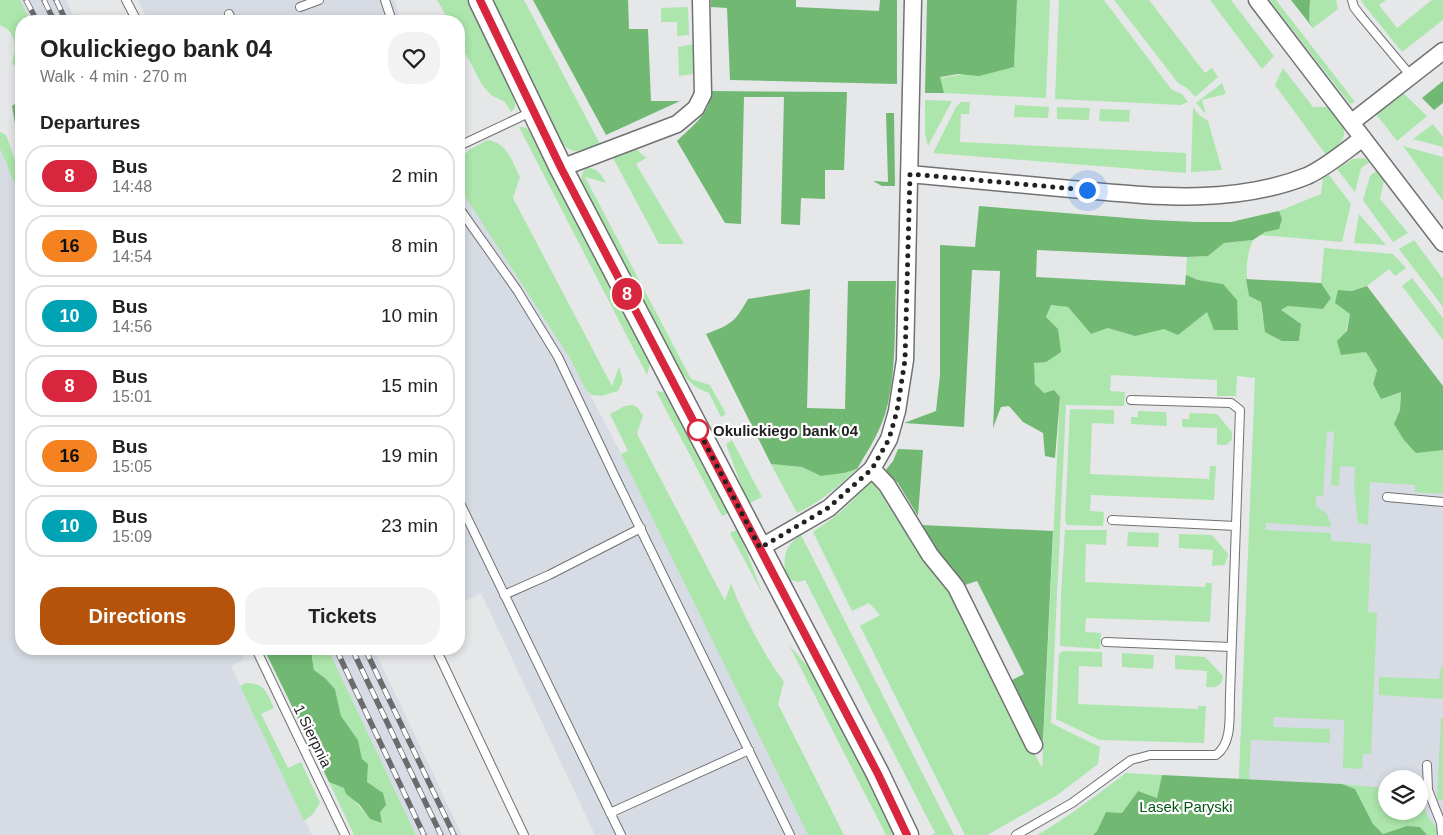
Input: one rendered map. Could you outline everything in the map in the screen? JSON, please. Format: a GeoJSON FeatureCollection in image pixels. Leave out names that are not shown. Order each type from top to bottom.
{"type":"FeatureCollection","features":[{"type":"Feature","properties":{"kind":"street"},"geometry":{"type":"LineString","coordinates":[[480,0],[561,168],[878,774],[907,835]]}},
{"type":"Feature","properties":{"kind":"street"},"geometry":{"type":"LineString","coordinates":[[561,168],[677,124],[696,108],[702,94],[701,0]]}},
{"type":"Feature","properties":{"kind":"street"},"geometry":{"type":"LineString","coordinates":[[760,548],[828,508],[872,469],[889,439],[897,411],[905,360],[913,0]]}},
{"type":"Feature","properties":{"kind":"street"},"geometry":{"type":"LineString","coordinates":[[1258,0],[1443,243]]}},
{"type":"Feature","properties":{"kind":"street"},"geometry":{"type":"LineString","coordinates":[[1352,122],[1443,51]]}},
{"type":"Feature","properties":{"kind":"street"},"geometry":{"type":"LineString","coordinates":[[910,174],[1165,197],[1240,194],[1283,184],[1308,175],[1328,164],[1363,138]]}},
{"type":"Feature","properties":{"kind":"street"},"geometry":{"type":"LineString","coordinates":[[872,469],[887,485],[930,555],[956,586],[1034,745]]}},
{"type":"Feature","properties":{"kind":"lane"},"geometry":{"type":"LineString","coordinates":[[126,0],[134,15]]}},
{"type":"Feature","properties":{"kind":"lane"},"geometry":{"type":"LineString","coordinates":[[300,7],[319,0]]}},
{"type":"Feature","properties":{"kind":"lane"},"geometry":{"type":"LineString","coordinates":[[385,0],[390,15]]}},
{"type":"Feature","properties":{"kind":"lane"},"geometry":{"type":"LineString","coordinates":[[1352,0],[1354,7],[1360,15],[1411,76]]}},
{"type":"Feature","properties":{"kind":"lane"},"geometry":{"type":"LineString","coordinates":[[465,143],[534,111]]}},
{"type":"Feature","properties":{"kind":"lane"},"geometry":{"type":"LineString","coordinates":[[465,216],[517,290],[550,342],[587,414],[790,835]]}},
{"type":"Feature","properties":{"kind":"lane"},"geometry":{"type":"LineString","coordinates":[[1016,835],[1072,803],[1130,760],[1150,755],[1216,755],[1225,747],[1228,730],[1240,413],[1238,407],[1231,403],[1130,400]]}},
{"type":"Feature","properties":{"kind":"lane"},"geometry":{"type":"LineString","coordinates":[[1387,497],[1443,502]]}},
{"type":"Feature","properties":{"kind":"lane"},"geometry":{"type":"LineString","coordinates":[[465,514],[621,835]]}},
{"type":"Feature","properties":{"kind":"lane"},"geometry":{"type":"LineString","coordinates":[[1112,520],[1236,526]]}},
{"type":"Feature","properties":{"kind":"lane"},"geometry":{"type":"LineString","coordinates":[[504,595],[550,575],[641,528]]}},
{"type":"Feature","properties":{"kind":"lane"},"geometry":{"type":"LineString","coordinates":[[1106,642],[1231,647]]}},
{"type":"Feature","properties":{"kind":"lane","name":"1 Sierpnia"},"geometry":{"type":"LineString","coordinates":[[259,655],[345,835]]}},
{"type":"Feature","properties":{"kind":"lane"},"geometry":{"type":"LineString","coordinates":[[439,655],[524,835]]}},
{"type":"Feature","properties":{"kind":"lane"},"geometry":{"type":"LineString","coordinates":[[610,814],[749,750]]}},
{"type":"Feature","properties":{"kind":"lane"},"geometry":{"type":"LineString","coordinates":[[1426,765],[1428,790],[1441,823],[1442,835]]}},
{"type":"Feature","properties":{"kind":"shaded area"},"geometry":{"type":"Polygon","coordinates":[[[20,0],[66,0],[73,15],[27,15],[20,0]]]}},
{"type":"Feature","properties":{"kind":"shaded area"},"geometry":{"type":"Polygon","coordinates":[[[138,0],[395,0],[399,15],[145,15],[138,0]]]}},
{"type":"Feature","properties":{"kind":"shaded area"},"geometry":{"type":"Polygon","coordinates":[[[0,149],[15,184],[15,655],[244,655],[243,660],[231,666],[312,835],[0,835],[0,149]]]}},
{"type":"Feature","properties":{"kind":"shaded area"},"geometry":{"type":"Polygon","coordinates":[[[465,191],[570,356],[725,653],[810,835],[595,835],[481,593],[465,601],[465,191]]]}},
{"type":"Feature","properties":{"kind":"shaded area"},"geometry":{"type":"Polygon","coordinates":[[[1256,373],[1443,489],[1443,835],[1270,835],[1252,814],[1239,774],[1256,373]]]}},
{"type":"Feature","properties":{"kind":"shaded area"},"geometry":{"type":"Polygon","coordinates":[[[331,655],[377,655],[462,835],[416,835],[331,655]]]}},
{"type":"Feature","properties":{"kind":"green space"},"geometry":{"type":"Polygon","coordinates":[[[0,0],[20,0],[27,15],[15,15],[15,45],[9,31],[0,25],[0,0]]]}},
{"type":"Feature","properties":{"kind":"green space"},"geometry":{"type":"Polygon","coordinates":[[[437,0],[469,0],[515,93],[515,108],[511,112],[505,102],[491,95],[482,85],[465,52],[465,15],[446,15],[437,0]]]}},
{"type":"Feature","properties":{"kind":"green space"},"geometry":{"type":"Polygon","coordinates":[[[492,0],[524,0],[600,144],[572,151],[558,138],[492,0]]]}},
{"type":"Feature","properties":{"kind":"green space"},"geometry":{"type":"Polygon","coordinates":[[[533,0],[628,0],[629,29],[648,29],[651,101],[680,101],[606,135],[533,0]]]}},
{"type":"Feature","properties":{"kind":"green space"},"geometry":{"type":"Polygon","coordinates":[[[711,0],[796,0],[796,7],[879,11],[880,0],[897,0],[897,84],[730,80],[727,8],[711,7],[711,0]]]}},
{"type":"Feature","properties":{"kind":"green space"},"geometry":{"type":"Polygon","coordinates":[[[927,0],[1017,0],[1014,67],[979,76],[958,74],[940,77],[944,93],[925,93],[927,0]]]}},
{"type":"Feature","properties":{"kind":"green space"},"geometry":{"type":"Polygon","coordinates":[[[1017,0],[1050,0],[1046,98],[944,93],[939,78],[1014,67],[1017,0]]]}},
{"type":"Feature","properties":{"kind":"green space"},"geometry":{"type":"Polygon","coordinates":[[[1059,0],[1104,0],[1172,90],[1182,94],[1188,102],[1181,105],[1055,99],[1059,0]]]}},
{"type":"Feature","properties":{"kind":"green space"},"geometry":{"type":"Polygon","coordinates":[[[1114,0],[1149,0],[1205,73],[1212,68],[1218,77],[1195,97],[1187,88],[1178,83],[1114,0]]]}},
{"type":"Feature","properties":{"kind":"green space"},"geometry":{"type":"Polygon","coordinates":[[[1210,0],[1231,0],[1274,56],[1262,69],[1210,0]]]}},
{"type":"Feature","properties":{"kind":"green space"},"geometry":{"type":"Polygon","coordinates":[[[1269,0],[1276,0],[1355,102],[1350,104],[1269,0]]]}},
{"type":"Feature","properties":{"kind":"green space"},"geometry":{"type":"Polygon","coordinates":[[[1291,0],[1310,0],[1309,21],[1313,28],[1291,0]]]}},
{"type":"Feature","properties":{"kind":"green space"},"geometry":{"type":"Polygon","coordinates":[[[1310,0],[1336,0],[1338,9],[1313,28],[1309,21],[1310,0]]]}},
{"type":"Feature","properties":{"kind":"green space"},"geometry":{"type":"Polygon","coordinates":[[[1386,0],[1379,5],[1397,28],[1432,0],[1443,0],[1443,20],[1402,52],[1361,1],[1386,0]]]}},
{"type":"Feature","properties":{"kind":"green space"},"geometry":{"type":"Polygon","coordinates":[[[688,7],[689,35],[677,36],[677,22],[661,22],[661,8],[688,7]]]}},
{"type":"Feature","properties":{"kind":"green space"},"geometry":{"type":"Polygon","coordinates":[[[694,44],[693,74],[679,76],[678,47],[694,44]]]}},
{"type":"Feature","properties":{"kind":"green space"},"geometry":{"type":"Polygon","coordinates":[[[15,45],[15,67],[12,62],[15,45]]]}},
{"type":"Feature","properties":{"kind":"green space"},"geometry":{"type":"Polygon","coordinates":[[[1283,68],[1313,107],[1331,107],[1343,128],[1343,138],[1340,143],[1326,155],[1275,85],[1283,68]]]}},
{"type":"Feature","properties":{"kind":"green space"},"geometry":{"type":"Polygon","coordinates":[[[1443,81],[1443,103],[1434,110],[1422,98],[1443,81]]]}},
{"type":"Feature","properties":{"kind":"green space"},"geometry":{"type":"Polygon","coordinates":[[[1222,83],[1226,94],[1202,100],[1206,114],[1196,103],[1222,83]]]}},
{"type":"Feature","properties":{"kind":"green space"},"geometry":{"type":"Polygon","coordinates":[[[711,91],[847,92],[844,170],[825,170],[825,199],[801,198],[800,225],[781,224],[784,97],[744,97],[741,224],[725,223],[677,141],[694,125],[704,112],[708,106],[711,91]]]}},
{"type":"Feature","properties":{"kind":"green space"},"geometry":{"type":"Polygon","coordinates":[[[1403,93],[1427,116],[1397,141],[1376,114],[1403,93]]]}},
{"type":"Feature","properties":{"kind":"green space"},"geometry":{"type":"Polygon","coordinates":[[[925,100],[952,101],[928,146],[925,134],[925,100]]]}},
{"type":"Feature","properties":{"kind":"green space"},"geometry":{"type":"Polygon","coordinates":[[[961,102],[970,102],[969,114],[961,114],[960,142],[1186,153],[1186,173],[933,153],[956,107],[961,102]]]}},
{"type":"Feature","properties":{"kind":"green space"},"geometry":{"type":"Polygon","coordinates":[[[15,104],[15,124],[12,106],[15,104]]]}},
{"type":"Feature","properties":{"kind":"green space"},"geometry":{"type":"Polygon","coordinates":[[[1015,105],[1049,107],[1048,118],[1014,117],[1015,105]]]}},
{"type":"Feature","properties":{"kind":"green space"},"geometry":{"type":"Polygon","coordinates":[[[1057,107],[1090,108],[1089,120],[1057,119],[1057,107]]]}},
{"type":"Feature","properties":{"kind":"green space"},"geometry":{"type":"Polygon","coordinates":[[[1193,107],[1198,114],[1208,121],[1222,170],[1191,172],[1193,107]]]}},
{"type":"Feature","properties":{"kind":"green space"},"geometry":{"type":"Polygon","coordinates":[[[1100,109],[1130,110],[1129,122],[1099,121],[1100,109]]]}},
{"type":"Feature","properties":{"kind":"green space"},"geometry":{"type":"Polygon","coordinates":[[[886,113],[894,113],[895,186],[882,186],[873,181],[888,182],[886,113]]]}},
{"type":"Feature","properties":{"kind":"green space"},"geometry":{"type":"Polygon","coordinates":[[[1433,124],[1443,137],[1443,147],[1413,139],[1433,124]]]}},
{"type":"Feature","properties":{"kind":"green space"},"geometry":{"type":"Polygon","coordinates":[[[519,127],[526,128],[534,137],[648,358],[650,364],[647,375],[519,127]]]}},
{"type":"Feature","properties":{"kind":"green space"},"geometry":{"type":"Polygon","coordinates":[[[0,132],[6,135],[15,160],[15,184],[0,149],[0,132]]]}},
{"type":"Feature","properties":{"kind":"green space"},"geometry":{"type":"Polygon","coordinates":[[[487,140],[499,144],[508,153],[520,177],[513,198],[612,386],[619,367],[623,381],[618,391],[601,396],[592,395],[586,390],[570,358],[465,196],[465,154],[487,140]]]}},
{"type":"Feature","properties":{"kind":"green space"},"geometry":{"type":"Polygon","coordinates":[[[1403,146],[1443,157],[1443,201],[1403,146]]]}},
{"type":"Feature","properties":{"kind":"green space"},"geometry":{"type":"Polygon","coordinates":[[[626,150],[637,150],[646,158],[636,164],[684,244],[659,244],[612,156],[626,150]]]}},
{"type":"Feature","properties":{"kind":"green space"},"geometry":{"type":"Polygon","coordinates":[[[1364,158],[1370,162],[1361,168],[1355,192],[1337,169],[1353,159],[1364,158]]]}},
{"type":"Feature","properties":{"kind":"green space"},"geometry":{"type":"Polygon","coordinates":[[[586,168],[596,170],[606,183],[585,177],[691,379],[710,385],[726,414],[721,417],[709,393],[689,382],[675,364],[586,194],[581,178],[586,168]]]}},
{"type":"Feature","properties":{"kind":"green space"},"geometry":{"type":"Polygon","coordinates":[[[1376,171],[1384,180],[1380,199],[1408,233],[1393,242],[1363,200],[1370,176],[1376,171]]]}},
{"type":"Feature","properties":{"kind":"green space"},"geometry":{"type":"Polygon","coordinates":[[[1329,175],[1351,204],[1342,242],[1260,235],[1282,219],[1279,211],[1321,194],[1323,177],[1329,175]]]}},
{"type":"Feature","properties":{"kind":"green space"},"geometry":{"type":"Polygon","coordinates":[[[979,206],[1196,222],[1231,222],[1279,211],[1282,219],[1279,229],[1265,232],[1253,240],[1224,243],[1208,256],[1187,257],[1037,250],[1036,277],[1185,285],[1186,275],[1198,280],[1223,284],[1237,300],[1238,330],[1214,330],[1207,312],[1178,335],[1164,329],[1135,336],[1108,328],[1091,334],[1068,307],[1051,305],[1046,317],[1058,329],[1061,352],[1046,362],[1034,363],[1035,384],[1044,393],[1054,390],[1060,397],[1055,458],[1045,456],[1043,433],[1023,422],[1009,406],[1001,407],[993,428],[1000,271],[972,270],[964,427],[904,423],[936,411],[940,375],[940,245],[975,247],[979,206]]]}},
{"type":"Feature","properties":{"kind":"green space"},"geometry":{"type":"Polygon","coordinates":[[[1359,214],[1386,245],[1354,243],[1359,214]]]}},
{"type":"Feature","properties":{"kind":"green space"},"geometry":{"type":"Polygon","coordinates":[[[1253,240],[1247,268],[1249,296],[1261,302],[1262,317],[1299,341],[1301,324],[1280,310],[1288,306],[1324,308],[1331,298],[1321,283],[1324,248],[1393,254],[1406,268],[1395,276],[1389,269],[1367,286],[1352,291],[1338,290],[1350,314],[1341,354],[1366,352],[1377,370],[1373,384],[1401,391],[1400,410],[1394,424],[1443,449],[1443,494],[1415,492],[1415,485],[1370,482],[1368,525],[1358,523],[1354,489],[1355,467],[1340,466],[1339,486],[1331,485],[1334,432],[1327,431],[1323,496],[1316,496],[1316,507],[1323,510],[1326,514],[1331,527],[1266,523],[1265,530],[1331,533],[1331,541],[1371,544],[1368,612],[1377,613],[1371,754],[1363,754],[1362,769],[1343,768],[1344,720],[1274,717],[1273,727],[1330,729],[1330,743],[1251,740],[1249,780],[1239,779],[1255,378],[1237,376],[1236,396],[1217,396],[1217,380],[1111,375],[1110,391],[1125,392],[1124,406],[1066,405],[1051,723],[1100,747],[1098,764],[1056,796],[987,835],[965,835],[860,626],[880,615],[869,603],[852,611],[813,532],[844,508],[871,479],[950,589],[1042,768],[1060,397],[1054,390],[1044,393],[1040,389],[1034,377],[1034,367],[1038,344],[1048,312],[1051,305],[1068,307],[1091,334],[1108,328],[1135,336],[1223,284],[1198,280],[1186,275],[1187,257],[1208,256],[1224,243],[1253,240]]]}},
{"type":"Feature","properties":{"kind":"green space"},"geometry":{"type":"Polygon","coordinates":[[[1414,240],[1443,279],[1443,307],[1399,249],[1414,240]]]}},
{"type":"Feature","properties":{"kind":"green space"},"geometry":{"type":"Polygon","coordinates":[[[1412,278],[1443,318],[1443,340],[1402,286],[1412,278]]]}},
{"type":"Feature","properties":{"kind":"green space"},"geometry":{"type":"Polygon","coordinates":[[[1246,279],[1321,283],[1331,298],[1323,309],[1288,306],[1281,310],[1301,324],[1299,341],[1282,341],[1265,332],[1261,302],[1249,296],[1246,279]]]}},
{"type":"Feature","properties":{"kind":"green space"},"geometry":{"type":"Polygon","coordinates":[[[848,281],[896,281],[893,374],[881,425],[857,469],[821,476],[802,467],[771,464],[706,334],[732,322],[748,299],[810,289],[807,408],[845,409],[848,281]]]}},
{"type":"Feature","properties":{"kind":"green space"},"geometry":{"type":"Polygon","coordinates":[[[1367,286],[1443,386],[1443,450],[1416,453],[1404,440],[1394,424],[1400,410],[1401,392],[1381,399],[1373,384],[1377,370],[1366,352],[1341,355],[1337,341],[1347,331],[1350,314],[1335,303],[1338,290],[1352,291],[1367,286]]]}},
{"type":"Feature","properties":{"kind":"green space"},"geometry":{"type":"Polygon","coordinates":[[[656,391],[663,392],[670,399],[729,513],[722,516],[656,391]]]}},
{"type":"Feature","properties":{"kind":"green space"},"geometry":{"type":"Polygon","coordinates":[[[632,405],[637,407],[643,415],[637,434],[725,601],[731,584],[754,634],[784,682],[778,704],[844,835],[808,835],[621,454],[628,451],[610,414],[625,406],[632,405]]]}},
{"type":"Feature","properties":{"kind":"green space"},"geometry":{"type":"Polygon","coordinates":[[[1070,409],[1114,410],[1114,424],[1092,423],[1090,474],[1209,479],[1210,466],[1216,466],[1214,500],[1091,495],[1090,511],[1104,512],[1103,526],[1067,525],[1065,521],[1070,409]]]}},
{"type":"Feature","properties":{"kind":"green space"},"geometry":{"type":"Polygon","coordinates":[[[1138,411],[1166,412],[1167,426],[1131,424],[1131,417],[1138,417],[1138,411]]]}},
{"type":"Feature","properties":{"kind":"green space"},"geometry":{"type":"Polygon","coordinates":[[[1190,413],[1217,414],[1232,432],[1232,440],[1226,445],[1217,445],[1217,428],[1182,427],[1182,419],[1189,419],[1190,413]]]}},
{"type":"Feature","properties":{"kind":"green space"},"geometry":{"type":"Polygon","coordinates":[[[732,440],[762,497],[748,504],[726,444],[732,440]]]}},
{"type":"Feature","properties":{"kind":"green space"},"geometry":{"type":"Polygon","coordinates":[[[898,449],[923,450],[918,516],[898,483],[885,471],[893,461],[898,449]]]}},
{"type":"Feature","properties":{"kind":"green space"},"geometry":{"type":"Polygon","coordinates":[[[771,464],[802,467],[821,476],[857,469],[828,494],[797,513],[771,464]]]}},
{"type":"Feature","properties":{"kind":"green space"},"geometry":{"type":"Polygon","coordinates":[[[921,525],[1053,531],[1043,741],[1008,682],[1024,674],[977,581],[962,586],[921,525]]]}},
{"type":"Feature","properties":{"kind":"green space"},"geometry":{"type":"Polygon","coordinates":[[[738,529],[763,595],[730,533],[738,529]]]}},
{"type":"Feature","properties":{"kind":"green space"},"geometry":{"type":"Polygon","coordinates":[[[1065,530],[1107,530],[1106,545],[1086,544],[1085,582],[1205,587],[1206,583],[1212,583],[1210,622],[1086,618],[1085,632],[1101,633],[1100,649],[1060,646],[1065,530]]]}},
{"type":"Feature","properties":{"kind":"green space"},"geometry":{"type":"Polygon","coordinates":[[[1128,532],[1159,533],[1158,547],[1127,546],[1128,532]]]}},
{"type":"Feature","properties":{"kind":"green space"},"geometry":{"type":"Polygon","coordinates":[[[1179,534],[1212,535],[1228,554],[1226,562],[1224,565],[1212,566],[1213,550],[1179,548],[1179,534]]]}},
{"type":"Feature","properties":{"kind":"green space"},"geometry":{"type":"Polygon","coordinates":[[[801,535],[954,835],[932,835],[935,833],[805,580],[799,582],[788,579],[785,566],[786,554],[791,544],[801,535]]]}},
{"type":"Feature","properties":{"kind":"green space"},"geometry":{"type":"Polygon","coordinates":[[[789,645],[814,674],[896,835],[886,835],[789,645]]]}},
{"type":"Feature","properties":{"kind":"green space"},"geometry":{"type":"Polygon","coordinates":[[[1063,651],[1102,652],[1102,667],[1079,666],[1078,704],[1198,709],[1198,706],[1206,706],[1204,743],[1100,740],[1056,719],[1059,654],[1063,651]]]}},
{"type":"Feature","properties":{"kind":"green space"},"geometry":{"type":"Polygon","coordinates":[[[1122,653],[1154,655],[1153,669],[1122,667],[1122,653]]]}},
{"type":"Feature","properties":{"kind":"green space"},"geometry":{"type":"Polygon","coordinates":[[[267,655],[312,655],[314,670],[335,689],[341,716],[358,740],[362,759],[368,764],[367,782],[383,793],[386,805],[380,812],[382,823],[370,819],[359,804],[346,794],[344,788],[329,782],[267,655]]]}},
{"type":"Feature","properties":{"kind":"green space"},"geometry":{"type":"Polygon","coordinates":[[[312,655],[331,655],[416,835],[354,835],[329,782],[344,788],[370,819],[382,822],[380,812],[367,782],[368,764],[362,759],[358,740],[341,716],[335,689],[314,670],[312,655]]]}},
{"type":"Feature","properties":{"kind":"green space"},"geometry":{"type":"Polygon","coordinates":[[[1175,655],[1205,657],[1223,676],[1220,685],[1206,687],[1207,671],[1175,669],[1175,655]]]}},
{"type":"Feature","properties":{"kind":"green space"},"geometry":{"type":"Polygon","coordinates":[[[1441,666],[1443,666],[1443,699],[1379,695],[1379,677],[1439,679],[1441,666]]]}},
{"type":"Feature","properties":{"kind":"green space"},"geometry":{"type":"Polygon","coordinates":[[[246,683],[257,685],[267,693],[274,708],[261,714],[288,768],[301,762],[320,803],[313,814],[304,821],[240,686],[246,683]]]}},
{"type":"Feature","properties":{"kind":"green space"},"geometry":{"type":"Polygon","coordinates":[[[1441,718],[1443,718],[1443,800],[1437,800],[1441,718]]]}},
{"type":"Feature","properties":{"kind":"green space"},"geometry":{"type":"Polygon","coordinates":[[[1126,773],[1162,775],[1157,798],[1138,791],[1122,813],[1106,812],[1097,831],[1093,835],[1037,835],[1071,813],[1126,773]]]}},
{"type":"Feature","properties":{"kind":"green space","name":"Lasek Paryski"},"geometry":{"type":"Polygon","coordinates":[[[1162,775],[1342,784],[1355,789],[1373,824],[1383,834],[1407,826],[1420,827],[1427,835],[1093,835],[1097,831],[1106,812],[1122,813],[1138,791],[1157,798],[1162,775]]]}},
{"type":"Feature","properties":{"kind":"green space"},"geometry":{"type":"Polygon","coordinates":[[[1342,784],[1378,787],[1378,820],[1428,820],[1428,817],[1437,828],[1439,835],[1427,835],[1420,827],[1407,826],[1383,834],[1373,824],[1355,789],[1342,784]]]}},
{"type":"Feature","properties":{"kind":"railway"},"geometry":{"type":"LineString","coordinates":[[26,0],[34,15]]}},
{"type":"Feature","properties":{"kind":"railway"},"geometry":{"type":"LineString","coordinates":[[44,0],[51,15]]}},
{"type":"Feature","properties":{"kind":"railway"},"geometry":{"type":"LineString","coordinates":[[56,0],[63,15]]}},
{"type":"Feature","properties":{"kind":"railway"},"geometry":{"type":"LineString","coordinates":[[339,655],[424,835]]}},
{"type":"Feature","properties":{"kind":"railway"},"geometry":{"type":"LineString","coordinates":[[355,655],[441,835]]}},
{"type":"Feature","properties":{"kind":"railway"},"geometry":{"type":"LineString","coordinates":[[368,655],[454,835]]}},
{"type":"Feature","properties":{"kind":"bus line","name":"8"},"geometry":{"type":"LineString","coordinates":[[480,0],[561,168],[878,774],[907,835]]}},
{"type":"Feature","properties":{"kind":"place","name":"Okulickiego bank 04"},"geometry":{"type":"Point","coordinates":[698,430]}},
{"type":"Feature","properties":{"kind":"route"},"geometry":{"type":"LineString","coordinates":[[698,430],[695,424],[760,548],[828,508],[872,469],[889,439],[897,411],[905,360],[910,174],[1087,190]]}}]}
